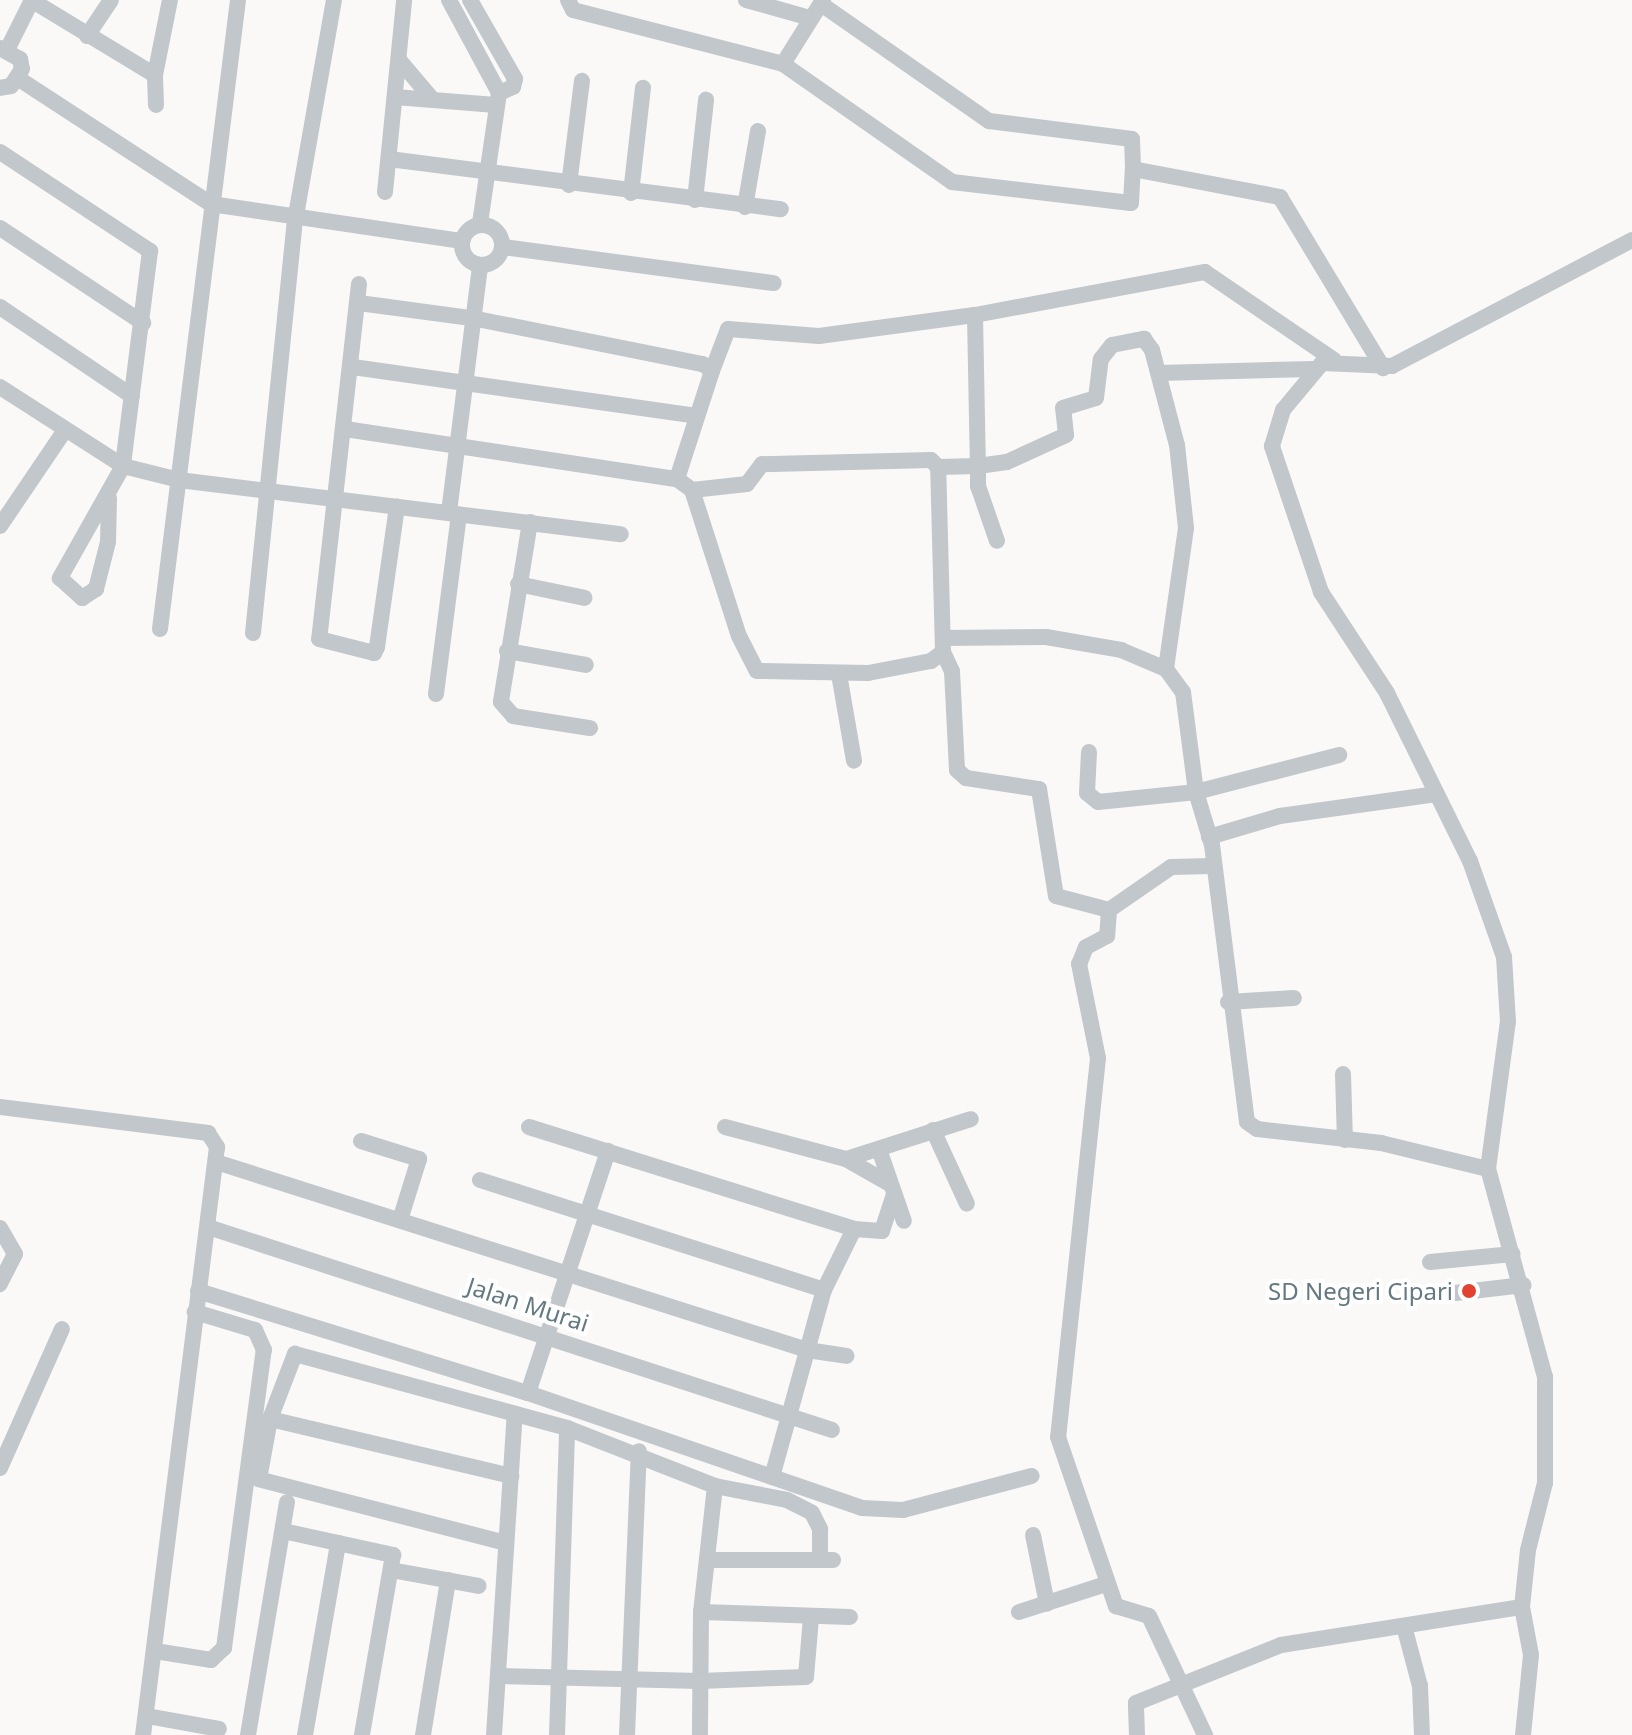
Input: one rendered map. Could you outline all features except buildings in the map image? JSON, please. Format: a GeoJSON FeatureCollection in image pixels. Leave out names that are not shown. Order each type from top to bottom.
{"type":"FeatureCollection","features":[{"type":"Feature","properties":{"kind":"street"},"geometry":{"type":"LineString","coordinates":[[19,79],[20,59],[4,48],[32,0],[155,75]]}},
{"type":"Feature","properties":{"kind":"street"},"geometry":{"type":"LineString","coordinates":[[87,36],[111,0]]}},
{"type":"Feature","properties":{"kind":"street"},"geometry":{"type":"LineString","coordinates":[[156,105],[155,75],[170,0]]}},
{"type":"Feature","properties":{"kind":"street"},"geometry":{"type":"LineString","coordinates":[[160,629],[238,0]]}},
{"type":"Feature","properties":{"kind":"street"},"geometry":{"type":"LineString","coordinates":[[253,633],[264,490],[295,221],[334,0]]}},
{"type":"Feature","properties":{"kind":"street"},"geometry":{"type":"LineString","coordinates":[[385,192],[404,0]]}},
{"type":"Feature","properties":{"kind":"street"},"geometry":{"type":"LineString","coordinates":[[449,0],[497,99],[480,224],[462,241]]}},
{"type":"Feature","properties":{"kind":"street"},"geometry":{"type":"LineString","coordinates":[[395,97],[497,99],[513,87],[515,79],[470,0]]}},
{"type":"Feature","properties":{"kind":"street"},"geometry":{"type":"LineString","coordinates":[[568,0],[573,10],[783,64],[952,182],[1131,203],[1132,139],[989,121],[822,2],[783,64]]}},
{"type":"Feature","properties":{"kind":"street"},"geometry":{"type":"LineString","coordinates":[[746,0],[810,18]]}},
{"type":"Feature","properties":{"kind":"street"},"geometry":{"type":"LineString","coordinates":[[399,60],[433,100]]}},
{"type":"Feature","properties":{"kind":"street"},"geometry":{"type":"LineString","coordinates":[[19,79],[211,204],[295,221],[462,241]]}},
{"type":"Feature","properties":{"kind":"street"},"geometry":{"type":"LineString","coordinates":[[0,88],[19,79]]}},
{"type":"Feature","properties":{"kind":"street"},"geometry":{"type":"LineString","coordinates":[[569,185],[582,81]]}},
{"type":"Feature","properties":{"kind":"street"},"geometry":{"type":"LineString","coordinates":[[631,193],[643,88]]}},
{"type":"Feature","properties":{"kind":"street"},"geometry":{"type":"LineString","coordinates":[[695,200],[706,100]]}},
{"type":"Feature","properties":{"kind":"street"},"geometry":{"type":"LineString","coordinates":[[745,207],[761,142]]}},
{"type":"Feature","properties":{"kind":"street"},"geometry":{"type":"LineString","coordinates":[[0,152],[150,251],[123,466],[109,498],[61,571],[63,584],[82,598],[93,595],[99,578],[109,498]]}},
{"type":"Feature","properties":{"kind":"street"},"geometry":{"type":"LineString","coordinates":[[389,159],[489,170],[631,193],[781,209]]}},
{"type":"Feature","properties":{"kind":"street"},"geometry":{"type":"LineString","coordinates":[[1133,169],[1280,197],[1383,368]]}},
{"type":"Feature","properties":{"kind":"street"},"geometry":{"type":"LineString","coordinates":[[462,241],[470,260],[480,265],[499,257],[503,247],[495,228],[480,224]]}},
{"type":"Feature","properties":{"kind":"street"},"geometry":{"type":"LineString","coordinates":[[0,228],[143,323]]}},
{"type":"Feature","properties":{"kind":"street"},"geometry":{"type":"LineString","coordinates":[[677,479],[728,329],[819,336],[975,315],[1205,272],[1334,360],[1383,368],[1632,240]]}},
{"type":"Feature","properties":{"kind":"street"},"geometry":{"type":"LineString","coordinates":[[503,247],[774,283]]}},
{"type":"Feature","properties":{"kind":"street"},"geometry":{"type":"LineString","coordinates":[[436,694],[454,513],[457,445],[477,319],[480,265]]}},
{"type":"Feature","properties":{"kind":"street"},"geometry":{"type":"LineString","coordinates":[[359,284],[353,367],[316,634],[364,651],[377,647],[397,506]]}},
{"type":"Feature","properties":{"kind":"street"},"geometry":{"type":"LineString","coordinates":[[359,303],[477,319],[692,359],[712,371]]}},
{"type":"Feature","properties":{"kind":"street"},"geometry":{"type":"LineString","coordinates":[[0,307],[132,396]]}},
{"type":"Feature","properties":{"kind":"street"},"geometry":{"type":"LineString","coordinates":[[975,315],[978,486],[997,541]]}},
{"type":"Feature","properties":{"kind":"street"},"geometry":{"type":"LineString","coordinates":[[692,490],[747,484],[762,464],[919,458],[938,467],[1007,462],[1066,435],[1063,408],[1096,398],[1101,359],[1112,345],[1144,339],[1159,373],[1177,445],[1186,528],[1166,669]]}},
{"type":"Feature","properties":{"kind":"street"},"geometry":{"type":"LineString","coordinates":[[1159,373],[1314,369],[1334,360]]}},
{"type":"Feature","properties":{"kind":"street"},"geometry":{"type":"LineString","coordinates":[[353,367],[697,416]]}},
{"type":"Feature","properties":{"kind":"street"},"geometry":{"type":"LineString","coordinates":[[1314,369],[1275,427],[1277,472],[1321,592],[1387,693],[1488,903],[1504,957],[1508,1022],[1488,1169],[1524,1285],[1544,1364],[1545,1483],[1528,1550],[1522,1607],[1531,1655],[1523,1735]]}},
{"type":"Feature","properties":{"kind":"street"},"geometry":{"type":"LineString","coordinates":[[0,409],[5,390],[123,466],[179,480],[335,496],[621,534]]}},
{"type":"Feature","properties":{"kind":"street"},"geometry":{"type":"LineString","coordinates":[[345,429],[677,479],[692,490],[739,636],[757,671],[839,674],[897,669],[943,645],[1046,637],[1148,657],[1166,669],[1189,709],[1196,792],[1209,837],[1228,1002],[1247,1122],[1257,1129],[1345,1140],[1488,1169]]}},
{"type":"Feature","properties":{"kind":"street"},"geometry":{"type":"LineString","coordinates":[[0,526],[65,430]]}},
{"type":"Feature","properties":{"kind":"street"},"geometry":{"type":"LineString","coordinates":[[938,467],[943,645],[952,671],[961,776],[1039,789],[1056,896],[1109,910],[1171,867],[1211,866]]}},
{"type":"Feature","properties":{"kind":"street"},"geometry":{"type":"LineString","coordinates":[[530,522],[507,651],[505,713],[590,728]]}},
{"type":"Feature","properties":{"kind":"street"},"geometry":{"type":"LineString","coordinates":[[518,584],[585,598]]}},
{"type":"Feature","properties":{"kind":"street"},"geometry":{"type":"LineString","coordinates":[[507,651],[586,665]]}},
{"type":"Feature","properties":{"kind":"street"},"geometry":{"type":"LineString","coordinates":[[839,674],[854,761]]}},
{"type":"Feature","properties":{"kind":"street"},"geometry":{"type":"LineString","coordinates":[[1089,752],[1091,800],[1196,792],[1339,755]]}},
{"type":"Feature","properties":{"kind":"street"},"geometry":{"type":"LineString","coordinates":[[1209,837],[1280,816],[1436,794]]}},
{"type":"Feature","properties":{"kind":"street"},"geometry":{"type":"LineString","coordinates":[[1109,910],[1107,936],[1086,947],[1079,964],[1098,1058],[1057,1410],[1058,1437],[1116,1606],[1149,1616],[1205,1735]]}},
{"type":"Feature","properties":{"kind":"street"},"geometry":{"type":"LineString","coordinates":[[1228,1002],[1294,998]]}},
{"type":"Feature","properties":{"kind":"street"},"geometry":{"type":"LineString","coordinates":[[1343,1074],[1345,1140]]}},
{"type":"Feature","properties":{"kind":"street"},"geometry":{"type":"LineString","coordinates":[[0,1107],[208,1133],[217,1147],[143,1735]]}},
{"type":"Feature","properties":{"kind":"street"},"geometry":{"type":"LineString","coordinates":[[846,1159],[971,1119]]}},
{"type":"Feature","properties":{"kind":"street"},"geometry":{"type":"LineString","coordinates":[[529,1127],[854,1229],[882,1231],[891,1188]]}},
{"type":"Feature","properties":{"kind":"street"},"geometry":{"type":"LineString","coordinates":[[725,1127],[846,1159],[891,1188]]}},
{"type":"Feature","properties":{"kind":"street"},"geometry":{"type":"LineString","coordinates":[[933,1130],[967,1204]]}},
{"type":"Feature","properties":{"kind":"street"},"geometry":{"type":"LineString","coordinates":[[361,1141],[419,1159],[400,1220]]}},
{"type":"Feature","properties":{"kind":"street"},"geometry":{"type":"LineString","coordinates":[[879,1149],[904,1221]]}},
{"type":"Feature","properties":{"kind":"street"},"geometry":{"type":"LineString","coordinates":[[528,1393],[608,1151]]}},
{"type":"Feature","properties":{"kind":"street"},"geometry":{"type":"LineString","coordinates":[[216,1162],[807,1350],[847,1356]]}},
{"type":"Feature","properties":{"kind":"street"},"geometry":{"type":"LineString","coordinates":[[480,1180],[587,1217],[824,1290]]}},
{"type":"Feature","properties":{"kind":"street","name":"Jalan Murai"},"geometry":{"type":"LineString","coordinates":[[208,1227],[548,1335],[832,1430]]}},
{"type":"Feature","properties":{"kind":"street"},"geometry":{"type":"LineString","coordinates":[[0,1228],[15,1254],[0,1284]]}},
{"type":"Feature","properties":{"kind":"street"},"geometry":{"type":"LineString","coordinates":[[772,1477],[791,1418],[824,1290],[854,1229]]}},
{"type":"Feature","properties":{"kind":"street"},"geometry":{"type":"LineString","coordinates":[[1430,1262],[1513,1254]]}},
{"type":"Feature","properties":{"kind":"street"},"geometry":{"type":"LineString","coordinates":[[1455,1293],[1524,1285]]}},
{"type":"Feature","properties":{"kind":"street"},"geometry":{"type":"LineString","coordinates":[[198,1291],[528,1393],[880,1511],[1032,1476]]}},
{"type":"Feature","properties":{"kind":"street"},"geometry":{"type":"LineString","coordinates":[[155,1651],[211,1660],[224,1648],[264,1350],[255,1330],[195,1312]]}},
{"type":"Feature","properties":{"kind":"street"},"geometry":{"type":"LineString","coordinates":[[0,1468],[4,1449],[62,1329]]}},
{"type":"Feature","properties":{"kind":"street"},"geometry":{"type":"LineString","coordinates":[[502,1542],[262,1480],[270,1419],[300,1351],[639,1451],[715,1486],[799,1504],[820,1529],[826,1559],[709,1560]]}},
{"type":"Feature","properties":{"kind":"street"},"geometry":{"type":"LineString","coordinates":[[494,1735],[502,1542],[515,1414]]}},
{"type":"Feature","properties":{"kind":"street"},"geometry":{"type":"LineString","coordinates":[[270,1419],[511,1476]]}},
{"type":"Feature","properties":{"kind":"street"},"geometry":{"type":"LineString","coordinates":[[557,1735],[567,1428]]}},
{"type":"Feature","properties":{"kind":"street"},"geometry":{"type":"LineString","coordinates":[[627,1735],[639,1451]]}},
{"type":"Feature","properties":{"kind":"street"},"geometry":{"type":"LineString","coordinates":[[700,1735],[701,1612],[715,1486]]}},
{"type":"Feature","properties":{"kind":"street"},"geometry":{"type":"LineString","coordinates":[[248,1735],[287,1502]]}},
{"type":"Feature","properties":{"kind":"street"},"geometry":{"type":"LineString","coordinates":[[283,1531],[393,1555],[362,1735]]}},
{"type":"Feature","properties":{"kind":"street"},"geometry":{"type":"LineString","coordinates":[[1033,1535],[1047,1604]]}},
{"type":"Feature","properties":{"kind":"street"},"geometry":{"type":"LineString","coordinates":[[305,1735],[338,1543]]}},
{"type":"Feature","properties":{"kind":"street"},"geometry":{"type":"LineString","coordinates":[[391,1570],[479,1586]]}},
{"type":"Feature","properties":{"kind":"street"},"geometry":{"type":"LineString","coordinates":[[423,1735],[448,1580]]}},
{"type":"Feature","properties":{"kind":"street"},"geometry":{"type":"LineString","coordinates":[[1019,1612],[1106,1584]]}},
{"type":"Feature","properties":{"kind":"street"},"geometry":{"type":"LineString","coordinates":[[1137,1735],[1134,1706],[1180,1684],[1281,1645],[1522,1607]]}},
{"type":"Feature","properties":{"kind":"street"},"geometry":{"type":"LineString","coordinates":[[701,1612],[850,1617]]}},
{"type":"Feature","properties":{"kind":"street"},"geometry":{"type":"LineString","coordinates":[[498,1676],[628,1681],[806,1677],[811,1617]]}},
{"type":"Feature","properties":{"kind":"street"},"geometry":{"type":"LineString","coordinates":[[1404,1626],[1420,1686],[1422,1735]]}},
{"type":"Feature","properties":{"kind":"street"},"geometry":{"type":"LineString","coordinates":[[147,1716],[219,1729]]}},
{"type":"Feature","properties":{"kind":"place","name":"SD Negeri Cipari"},"geometry":{"type":"Point","coordinates":[1469,1291]}}]}
